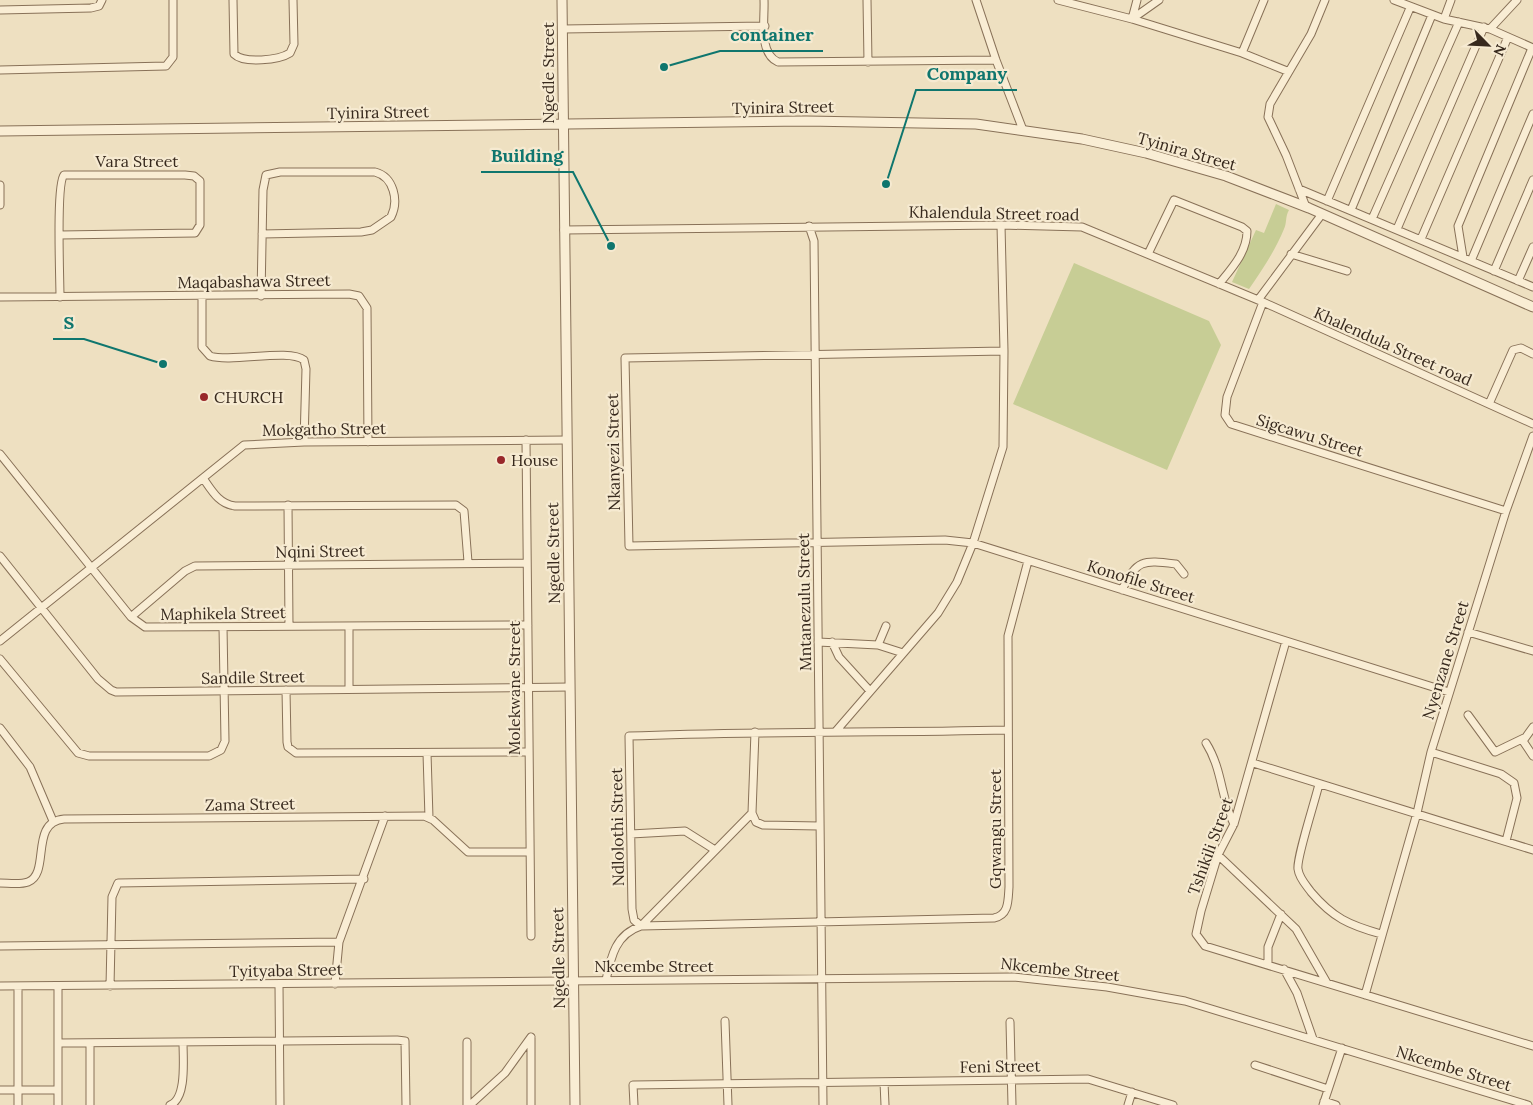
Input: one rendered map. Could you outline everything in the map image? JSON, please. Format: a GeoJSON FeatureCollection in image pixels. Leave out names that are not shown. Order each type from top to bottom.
{"type":"FeatureCollection","features":[{"type":"Feature","properties":{"kind":"street"},"geometry":{"type":"LineString","coordinates":[[0,10],[91,8],[99,6],[102,0]]}},
{"type":"Feature","properties":{"kind":"street"},"geometry":{"type":"LineString","coordinates":[[0,70],[166,66],[173,57],[173,0]]}},
{"type":"Feature","properties":{"kind":"street"},"geometry":{"type":"LineString","coordinates":[[233,0],[234,54],[247,60],[282,56],[290,53],[294,44],[293,0]]}},
{"type":"Feature","properties":{"kind":"street","name":"Ngedle Street"},"geometry":{"type":"LineString","coordinates":[[562,0],[574,1105]]}},
{"type":"Feature","properties":{"kind":"street"},"geometry":{"type":"LineString","coordinates":[[764,0],[766,52],[773,60],[778,62],[996,60]]}},
{"type":"Feature","properties":{"kind":"street"},"geometry":{"type":"LineString","coordinates":[[867,0],[868,62]]}},
{"type":"Feature","properties":{"kind":"street"},"geometry":{"type":"LineString","coordinates":[[976,0],[996,60],[1023,130]]}},
{"type":"Feature","properties":{"kind":"street"},"geometry":{"type":"LineString","coordinates":[[1058,0],[1132,19],[1242,53],[1287,71]]}},
{"type":"Feature","properties":{"kind":"street"},"geometry":{"type":"LineString","coordinates":[[1132,19],[1137,0]]}},
{"type":"Feature","properties":{"kind":"street"},"geometry":{"type":"LineString","coordinates":[[1132,19],[1159,0]]}},
{"type":"Feature","properties":{"kind":"street"},"geometry":{"type":"LineString","coordinates":[[1242,53],[1264,0]]}},
{"type":"Feature","properties":{"kind":"street"},"geometry":{"type":"LineString","coordinates":[[1306,207],[1268,117],[1270,104],[1287,71],[1311,34],[1325,0]]}},
{"type":"Feature","properties":{"kind":"street"},"geometry":{"type":"LineString","coordinates":[[1394,0],[1410,8],[1444,19],[1487,28],[1533,48],[1458,226],[1463,257]]}},
{"type":"Feature","properties":{"kind":"street"},"geometry":{"type":"LineString","coordinates":[[1444,19],[1451,0]]}},
{"type":"Feature","properties":{"kind":"street"},"geometry":{"type":"LineString","coordinates":[[1397,229],[1487,28],[1517,0]]}},
{"type":"Feature","properties":{"kind":"street"},"geometry":{"type":"LineString","coordinates":[[1328,201],[1410,8]]}},
{"type":"Feature","properties":{"kind":"street"},"geometry":{"type":"LineString","coordinates":[[1351,210],[1432,15]]}},
{"type":"Feature","properties":{"kind":"street"},"geometry":{"type":"LineString","coordinates":[[1372,219],[1459,22]]}},
{"type":"Feature","properties":{"kind":"street"},"geometry":{"type":"LineString","coordinates":[[563,29],[765,26]]}},
{"type":"Feature","properties":{"kind":"street"},"geometry":{"type":"LineString","coordinates":[[1421,239],[1508,37]]}},
{"type":"Feature","properties":{"kind":"street"},"geometry":{"type":"LineString","coordinates":[[1471,262],[1533,114]]}},
{"type":"Feature","properties":{"kind":"street","name":"Tyinira Street"},"geometry":{"type":"LineString","coordinates":[[0,131],[896,121],[959,122],[1082,139],[1146,153],[1226,176],[1306,207],[1533,307]]}},
{"type":"Feature","properties":{"kind":"street"},"geometry":{"type":"LineString","coordinates":[[261,296],[262,234],[264,181],[266,175],[271,173],[375,172],[386,177],[393,189],[395,206],[391,217],[372,230],[362,232],[262,234]]}},
{"type":"Feature","properties":{"kind":"street","name":"Vara Street"},"geometry":{"type":"LineString","coordinates":[[60,235],[195,233],[200,225],[200,181],[194,176],[184,175],[64,175],[61,183],[60,235],[60,297]]}},
{"type":"Feature","properties":{"kind":"street"},"geometry":{"type":"LineString","coordinates":[[1494,271],[1533,180]]}},
{"type":"Feature","properties":{"kind":"street"},"geometry":{"type":"LineString","coordinates":[[0,185],[0,205]]}},
{"type":"Feature","properties":{"kind":"street"},"geometry":{"type":"LineString","coordinates":[[1299,189],[1533,288]]}},
{"type":"Feature","properties":{"kind":"street"},"geometry":{"type":"LineString","coordinates":[[1148,254],[1174,200],[1242,227],[1247,231],[1247,243],[1233,267],[1220,284]]}},
{"type":"Feature","properties":{"kind":"street","name":"Sigcawu Street"},"geometry":{"type":"LineString","coordinates":[[1322,214],[1291,254],[1260,301],[1227,397],[1225,414],[1231,424],[1506,511]]}},
{"type":"Feature","properties":{"kind":"street"},"geometry":{"type":"LineString","coordinates":[[836,731],[948,600],[973,543],[1003,447],[1002,225]]}},
{"type":"Feature","properties":{"kind":"street","name":"Khalendula Street road"},"geometry":{"type":"LineString","coordinates":[[564,230],[809,226],[1002,225],[1082,227],[1260,301],[1533,424]]}},
{"type":"Feature","properties":{"kind":"street","name":"Mntanezulu Street"},"geometry":{"type":"LineString","coordinates":[[809,226],[814,241],[820,978],[823,1105]]}},
{"type":"Feature","properties":{"kind":"street"},"geometry":{"type":"LineString","coordinates":[[1518,281],[1533,247]]}},
{"type":"Feature","properties":{"kind":"street"},"geometry":{"type":"LineString","coordinates":[[1291,254],[1347,271]]}},
{"type":"Feature","properties":{"kind":"street","name":"Maqabashawa Street"},"geometry":{"type":"LineString","coordinates":[[0,297],[349,294],[363,299],[367,308],[368,442]]}},
{"type":"Feature","properties":{"kind":"street"},"geometry":{"type":"LineString","coordinates":[[202,296],[202,346],[210,356],[291,356],[304,360],[306,369],[304,442]]}},
{"type":"Feature","properties":{"kind":"street"},"geometry":{"type":"LineString","coordinates":[[1489,404],[1513,350],[1521,348],[1533,354]]}},
{"type":"Feature","properties":{"kind":"street"},"geometry":{"type":"LineString","coordinates":[[814,354],[1004,351]]}},
{"type":"Feature","properties":{"kind":"street","name":"Nkanyezi Street"},"geometry":{"type":"LineString","coordinates":[[814,354],[625,358],[628,546],[817,543]]}},
{"type":"Feature","properties":{"kind":"street","name":"Nyenzane Street"},"geometry":{"type":"LineString","coordinates":[[1365,995],[1392,895],[1417,813],[1431,752],[1506,511],[1533,436]]}},
{"type":"Feature","properties":{"kind":"street","name":"Molekwane Street"},"geometry":{"type":"LineString","coordinates":[[526,440],[531,936]]}},
{"type":"Feature","properties":{"kind":"street","name":"Mokgatho Street"},"geometry":{"type":"LineString","coordinates":[[0,641],[244,445],[250,443],[304,442],[567,440]]}},
{"type":"Feature","properties":{"kind":"street","name":"Maphikela Street"},"geometry":{"type":"LineString","coordinates":[[0,454],[131,616],[145,627],[528,625]]}},
{"type":"Feature","properties":{"kind":"street"},"geometry":{"type":"LineString","coordinates":[[203,478],[218,499],[228,505],[456,505],[464,512],[468,562]]}},
{"type":"Feature","properties":{"kind":"street"},"geometry":{"type":"LineString","coordinates":[[288,505],[289,626]]}},
{"type":"Feature","properties":{"kind":"street","name":"Konofile Street"},"geometry":{"type":"LineString","coordinates":[[817,543],[945,540],[973,543],[1450,692]]}},
{"type":"Feature","properties":{"kind":"street","name":"Sandile Street"},"geometry":{"type":"LineString","coordinates":[[0,556],[98,679],[111,690],[224,691],[570,687]]}},
{"type":"Feature","properties":{"kind":"street","name":"Gqwangu Street"},"geometry":{"type":"LineString","coordinates":[[820,921],[994,918],[1003,914],[1008,902],[1008,629],[1028,561]]}},
{"type":"Feature","properties":{"kind":"street","name":"Nqini Street"},"geometry":{"type":"LineString","coordinates":[[131,616],[185,571],[195,566],[468,562],[527,563]]}},
{"type":"Feature","properties":{"kind":"street"},"geometry":{"type":"LineString","coordinates":[[1122,590],[1132,570],[1143,563],[1176,564],[1184,574]]}},
{"type":"Feature","properties":{"kind":"street"},"geometry":{"type":"LineString","coordinates":[[349,626],[349,689]]}},
{"type":"Feature","properties":{"kind":"street"},"geometry":{"type":"LineString","coordinates":[[878,645],[886,626]]}},
{"type":"Feature","properties":{"kind":"street"},"geometry":{"type":"LineString","coordinates":[[0,659],[72,748],[86,756],[214,755],[221,750],[225,741],[223,627]]}},
{"type":"Feature","properties":{"kind":"street"},"geometry":{"type":"LineString","coordinates":[[1468,632],[1533,651]]}},
{"type":"Feature","properties":{"kind":"street","name":"Tshikili Street"},"geometry":{"type":"LineString","coordinates":[[1286,641],[1253,763],[1234,824],[1218,855],[1196,929],[1198,939],[1205,946],[1533,1046]]}},
{"type":"Feature","properties":{"kind":"street"},"geometry":{"type":"LineString","coordinates":[[818,642],[878,645],[903,653]]}},
{"type":"Feature","properties":{"kind":"street"},"geometry":{"type":"LineString","coordinates":[[832,642],[839,657],[870,691]]}},
{"type":"Feature","properties":{"kind":"street"},"geometry":{"type":"LineString","coordinates":[[286,690],[287,742],[288,747],[296,753],[528,752]]}},
{"type":"Feature","properties":{"kind":"street"},"geometry":{"type":"LineString","coordinates":[[1468,715],[1495,752],[1524,738],[1533,727]]}},
{"type":"Feature","properties":{"kind":"street"},"geometry":{"type":"LineString","coordinates":[[0,728],[30,767],[53,821],[46,831],[37,870],[33,879],[25,883],[0,883]]}},
{"type":"Feature","properties":{"kind":"street","name":"Ndlolothi Street"},"geometry":{"type":"LineString","coordinates":[[641,926],[634,920],[632,909],[629,736],[755,732],[1008,730]]}},
{"type":"Feature","properties":{"kind":"street"},"geometry":{"type":"LineString","coordinates":[[755,732],[752,812],[756,822],[760,825],[819,826]]}},
{"type":"Feature","properties":{"kind":"street"},"geometry":{"type":"LineString","coordinates":[[1524,738],[1524,744],[1533,756]]}},
{"type":"Feature","properties":{"kind":"street"},"geometry":{"type":"LineString","coordinates":[[1206,743],[1215,758],[1229,814],[1234,824]]}},
{"type":"Feature","properties":{"kind":"street"},"geometry":{"type":"LineString","coordinates":[[1431,752],[1501,774],[1514,783],[1517,798],[1506,841]]}},
{"type":"Feature","properties":{"kind":"street"},"geometry":{"type":"LineString","coordinates":[[427,753],[429,818],[468,852],[529,852]]}},
{"type":"Feature","properties":{"kind":"street"},"geometry":{"type":"LineString","coordinates":[[1253,763],[1533,850]]}},
{"type":"Feature","properties":{"kind":"street"},"geometry":{"type":"LineString","coordinates":[[1319,784],[1298,861],[1301,877],[1319,901],[1336,917],[1356,927],[1381,934]]}},
{"type":"Feature","properties":{"kind":"street"},"geometry":{"type":"LineString","coordinates":[[641,926],[752,812]]}},
{"type":"Feature","properties":{"kind":"street"},"geometry":{"type":"LineString","coordinates":[[335,984],[339,942],[364,879],[385,816]]}},
{"type":"Feature","properties":{"kind":"street","name":"Zama Street"},"geometry":{"type":"LineString","coordinates":[[53,821],[64,819],[385,816],[429,818]]}},
{"type":"Feature","properties":{"kind":"street"},"geometry":{"type":"LineString","coordinates":[[631,834],[685,831],[715,850]]}},
{"type":"Feature","properties":{"kind":"street"},"geometry":{"type":"LineString","coordinates":[[1218,855],[1296,929],[1327,983]]}},
{"type":"Feature","properties":{"kind":"street"},"geometry":{"type":"LineString","coordinates":[[110,986],[112,897],[118,883],[364,879]]}},
{"type":"Feature","properties":{"kind":"street"},"geometry":{"type":"LineString","coordinates":[[1268,965],[1268,947],[1281,914]]}},
{"type":"Feature","properties":{"kind":"street"},"geometry":{"type":"LineString","coordinates":[[606,980],[610,958],[619,941],[628,930],[641,926],[820,921]]}},
{"type":"Feature","properties":{"kind":"street"},"geometry":{"type":"LineString","coordinates":[[0,946],[339,942]]}},
{"type":"Feature","properties":{"kind":"street"},"geometry":{"type":"LineString","coordinates":[[1284,970],[1297,992],[1313,1040]]}},
{"type":"Feature","properties":{"kind":"street","name":"Nkcembe Street"},"geometry":{"type":"LineString","coordinates":[[573,980],[996,976],[1107,986],[1185,1001],[1528,1105]]}},
{"type":"Feature","properties":{"kind":"street","name":"Tyityaba Street"},"geometry":{"type":"LineString","coordinates":[[0,986],[335,984],[573,980]]}},
{"type":"Feature","properties":{"kind":"street"},"geometry":{"type":"LineString","coordinates":[[279,984],[280,1105]]}},
{"type":"Feature","properties":{"kind":"street"},"geometry":{"type":"LineString","coordinates":[[18,986],[18,1105]]}},
{"type":"Feature","properties":{"kind":"street"},"geometry":{"type":"LineString","coordinates":[[58,986],[58,1105]]}},
{"type":"Feature","properties":{"kind":"street"},"geometry":{"type":"LineString","coordinates":[[725,1021],[728,1105]]}},
{"type":"Feature","properties":{"kind":"street"},"geometry":{"type":"LineString","coordinates":[[1010,1022],[1012,1105]]}},
{"type":"Feature","properties":{"kind":"street"},"geometry":{"type":"LineString","coordinates":[[468,1105],[506,1073],[531,1037],[531,1105]]}},
{"type":"Feature","properties":{"kind":"street"},"geometry":{"type":"LineString","coordinates":[[59,1043],[405,1041],[406,1105]]}},
{"type":"Feature","properties":{"kind":"street"},"geometry":{"type":"LineString","coordinates":[[90,1042],[90,1105]]}},
{"type":"Feature","properties":{"kind":"street"},"geometry":{"type":"LineString","coordinates":[[170,1105],[181,1096],[183,1042]]}},
{"type":"Feature","properties":{"kind":"street"},"geometry":{"type":"LineString","coordinates":[[467,1042],[468,1105]]}},
{"type":"Feature","properties":{"kind":"street"},"geometry":{"type":"LineString","coordinates":[[1336,1105],[1324,1103],[1342,1048]]}},
{"type":"Feature","properties":{"kind":"street"},"geometry":{"type":"LineString","coordinates":[[1255,1066],[1328,1089]]}},
{"type":"Feature","properties":{"kind":"street","name":"Feni Street"},"geometry":{"type":"LineString","coordinates":[[634,1105],[634,1085],[728,1082],[884,1082],[1012,1079],[1088,1079],[1173,1105]]}},
{"type":"Feature","properties":{"kind":"street"},"geometry":{"type":"LineString","coordinates":[[884,1082],[885,1105]]}},
{"type":"Feature","properties":{"kind":"street"},"geometry":{"type":"LineString","coordinates":[[0,1090],[58,1090]]}},
{"type":"Feature","properties":{"kind":"street"},"geometry":{"type":"LineString","coordinates":[[1128,1105],[1132,1092]]}},
{"type":"Feature","properties":{"kind":"green space"},"geometry":{"type":"Polygon","coordinates":[[[1276,204],[1289,210],[1285,227],[1272,253],[1249,289],[1232,282],[1256,230],[1264,233],[1276,204]]]}},
{"type":"Feature","properties":{"kind":"green space"},"geometry":{"type":"Polygon","coordinates":[[[1074,263],[1209,321],[1221,345],[1167,470],[1013,404],[1074,263]]]}},
{"type":"Feature","properties":{"kind":"place","name":"container"},"geometry":{"type":"Point","coordinates":[664,67]}},
{"type":"Feature","properties":{"kind":"place","name":"Company"},"geometry":{"type":"Point","coordinates":[886,184]}},
{"type":"Feature","properties":{"kind":"place","name":"Building"},"geometry":{"type":"Point","coordinates":[611,246]}},
{"type":"Feature","properties":{"kind":"place","name":"S"},"geometry":{"type":"Point","coordinates":[163,364]}},
{"type":"Feature","properties":{"kind":"place","name":"CHURCH"},"geometry":{"type":"Point","coordinates":[204,397]}},
{"type":"Feature","properties":{"kind":"place","name":"House"},"geometry":{"type":"Point","coordinates":[501,460]}}]}
